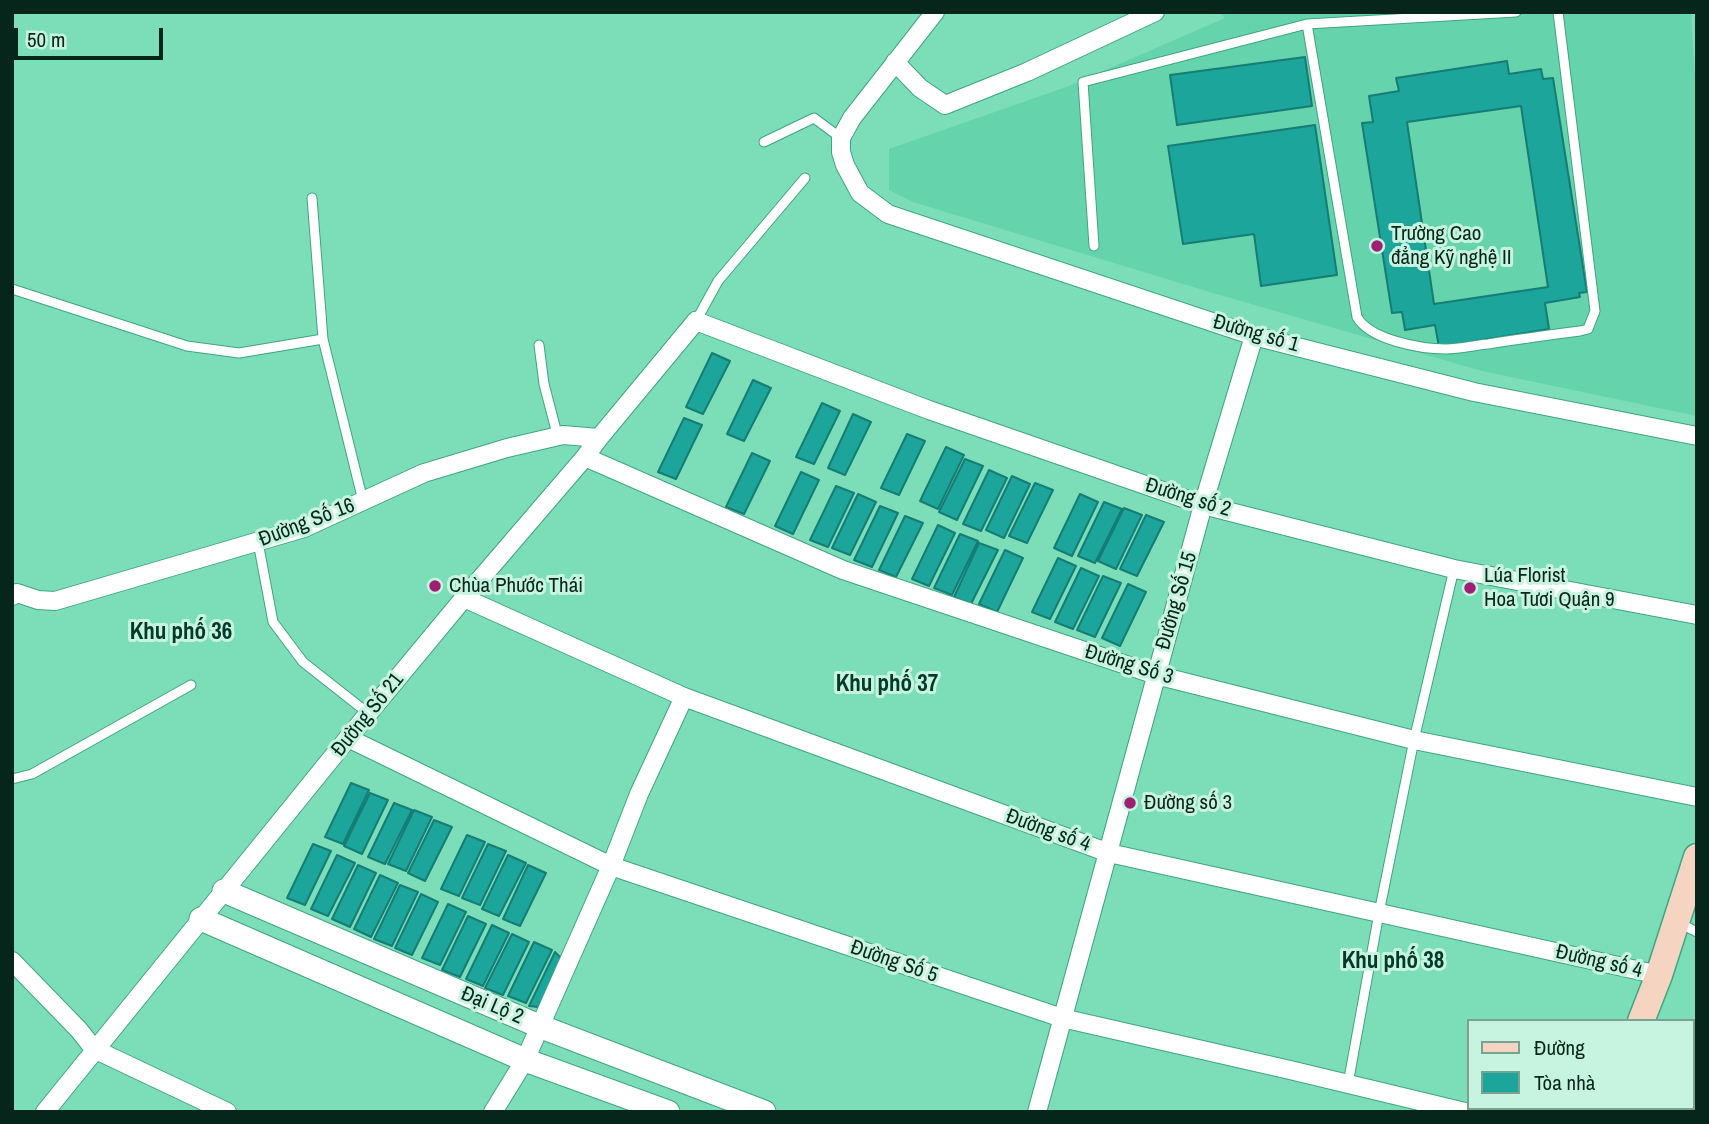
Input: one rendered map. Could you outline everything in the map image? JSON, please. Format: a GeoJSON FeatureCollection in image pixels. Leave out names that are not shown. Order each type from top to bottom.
{"type":"FeatureCollection","features":[{"type":"Feature","properties":{"kind":"main road"},"geometry":{"type":"LineString","coordinates":[[1642,1019],[1659,975],[1686,927],[1697,857]]}},
{"type":"Feature","properties":{"kind":"street"},"geometry":{"type":"LineString","coordinates":[[841,138],[852,118],[935,12]]}},
{"type":"Feature","properties":{"kind":"street"},"geometry":{"type":"LineString","coordinates":[[895,62],[920,88],[946,105],[1027,72],[1155,12]]}},
{"type":"Feature","properties":{"kind":"street","name":"Đường số 1"},"geometry":{"type":"LineString","coordinates":[[841,138],[845,166],[860,193],[888,214],[1254,335],[1474,391],[1697,436]]}},
{"type":"Feature","properties":{"kind":"street","name":"Đường Số 21"},"geometry":{"type":"LineString","coordinates":[[45,1112],[348,738],[586,457],[696,321]]}},
{"type":"Feature","properties":{"kind":"street","name":"Đường số 2"},"geometry":{"type":"LineString","coordinates":[[696,321],[929,410],[1203,505],[1454,569],[1697,615]]}},
{"type":"Feature","properties":{"kind":"street","name":"Đường Số 15"},"geometry":{"type":"LineString","coordinates":[[1037,1112],[1203,505],[1254,335]]}},
{"type":"Feature","properties":{"kind":"street","name":"Đường Số 16"},"geometry":{"type":"LineString","coordinates":[[12,596],[18,593],[38,600],[55,601],[304,528],[425,473],[507,448],[563,435],[599,438]]}},
{"type":"Feature","properties":{"kind":"street","name":"Đường Số 3"},"geometry":{"type":"LineString","coordinates":[[586,457],[843,570],[1156,675],[1414,740],[1697,797]]}},
{"type":"Feature","properties":{"kind":"street","name":"Đường số 4"},"geometry":{"type":"LineString","coordinates":[[464,598],[684,697],[1109,853],[1659,975]]}},
{"type":"Feature","properties":{"kind":"street"},"geometry":{"type":"LineString","coordinates":[[493,1112],[525,1060],[611,866],[639,794],[684,697]]}},
{"type":"Feature","properties":{"kind":"street","name":"Đường Số 5"},"geometry":{"type":"LineString","coordinates":[[348,738],[611,866],[1062,1018],[1465,1112]]}},
{"type":"Feature","properties":{"kind":"street","name":"Đại Lộ 2"},"geometry":{"type":"LineString","coordinates":[[224,891],[539,1026],[764,1112]]}},
{"type":"Feature","properties":{"kind":"street","name":"Đại Lộ 2"},"geometry":{"type":"LineString","coordinates":[[201,919],[525,1060],[668,1112]]}},
{"type":"Feature","properties":{"kind":"street"},"geometry":{"type":"LineString","coordinates":[[12,961],[94,1049],[227,1112]]}},
{"type":"Feature","properties":{"kind":"lane"},"geometry":{"type":"LineString","coordinates":[[1094,246],[1083,82],[1307,24],[1516,12]]}},
{"type":"Feature","properties":{"kind":"lane"},"geometry":{"type":"LineString","coordinates":[[1307,24],[1357,317],[1370,331],[1383,337],[1412,345],[1446,349],[1580,331],[1588,328],[1595,311],[1558,12]]}},
{"type":"Feature","properties":{"kind":"lane"},"geometry":{"type":"LineString","coordinates":[[764,142],[814,118],[841,138]]}},
{"type":"Feature","properties":{"kind":"lane"},"geometry":{"type":"LineString","coordinates":[[696,321],[718,281],[805,178]]}},
{"type":"Feature","properties":{"kind":"lane"},"geometry":{"type":"LineString","coordinates":[[312,198],[323,339],[363,501]]}},
{"type":"Feature","properties":{"kind":"lane"},"geometry":{"type":"LineString","coordinates":[[12,289],[187,345],[239,353],[323,339]]}},
{"type":"Feature","properties":{"kind":"lane"},"geometry":{"type":"LineString","coordinates":[[539,345],[544,383],[556,430],[563,435]]}},
{"type":"Feature","properties":{"kind":"lane"},"geometry":{"type":"LineString","coordinates":[[258,542],[273,622],[303,662],[369,714]]}},
{"type":"Feature","properties":{"kind":"lane"},"geometry":{"type":"LineString","coordinates":[[1348,1084],[1414,740],[1454,569]]}},
{"type":"Feature","properties":{"kind":"lane"},"geometry":{"type":"LineString","coordinates":[[12,779],[32,774],[191,685]]}},
{"type":"Feature","properties":{"kind":"shaded area","name":"Trường Cao đẳng Kỹ nghệ II"},"geometry":{"type":"Polygon","coordinates":[[[1219,12],[1691,12],[1697,115],[1697,416],[1482,371],[913,202],[889,190],[889,149],[1069,86],[1225,18],[1219,12]]]}},
{"type":"Feature","properties":{"kind":"building"},"geometry":{"type":"Polygon","coordinates":[[[1305,57],[1312,106],[1177,125],[1170,75],[1305,57]]]}},
{"type":"Feature","properties":{"kind":"building"},"geometry":{"type":"Polygon","coordinates":[[[1507,61],[1509,74],[1541,69],[1543,79],[1553,78],[1587,292],[1579,293],[1580,297],[1545,303],[1549,329],[1439,347],[1435,325],[1405,330],[1402,312],[1392,313],[1362,123],[1373,122],[1369,96],[1399,91],[1396,78],[1507,61]],[[1521,106],[1407,122],[1434,304],[1548,287],[1521,106]]]}},
{"type":"Feature","properties":{"kind":"building"},"geometry":{"type":"Polygon","coordinates":[[[1315,125],[1337,275],[1261,286],[1254,234],[1183,244],[1168,146],[1315,125]]]}},
{"type":"Feature","properties":{"kind":"building"},"geometry":{"type":"Polygon","coordinates":[[[712,353],[730,361],[703,414],[686,407],[712,353]]]}},
{"type":"Feature","properties":{"kind":"building"},"geometry":{"type":"Polygon","coordinates":[[[753,380],[771,388],[744,441],[727,434],[753,380]]]}},
{"type":"Feature","properties":{"kind":"building"},"geometry":{"type":"Polygon","coordinates":[[[822,403],[840,411],[814,464],[796,457],[822,403]]]}},
{"type":"Feature","properties":{"kind":"building"},"geometry":{"type":"Polygon","coordinates":[[[853,414],[871,422],[845,475],[828,468],[853,414]]]}},
{"type":"Feature","properties":{"kind":"building"},"geometry":{"type":"Polygon","coordinates":[[[684,418],[702,425],[676,479],[658,472],[684,418]]]}},
{"type":"Feature","properties":{"kind":"building"},"geometry":{"type":"Polygon","coordinates":[[[907,434],[925,441],[899,495],[881,488],[907,434]]]}},
{"type":"Feature","properties":{"kind":"building"},"geometry":{"type":"Polygon","coordinates":[[[946,447],[964,455],[938,509],[920,501],[946,447]]]}},
{"type":"Feature","properties":{"kind":"building"},"geometry":{"type":"Polygon","coordinates":[[[752,453],[770,461],[744,514],[726,507],[752,453]]]}},
{"type":"Feature","properties":{"kind":"building"},"geometry":{"type":"Polygon","coordinates":[[[965,459],[983,466],[957,520],[939,512],[965,459]]]}},
{"type":"Feature","properties":{"kind":"building"},"geometry":{"type":"Polygon","coordinates":[[[989,470],[1007,478],[981,531],[963,524],[989,470]]]}},
{"type":"Feature","properties":{"kind":"building"},"geometry":{"type":"Polygon","coordinates":[[[801,472],[819,480],[793,534],[775,526],[801,472]]]}},
{"type":"Feature","properties":{"kind":"building"},"geometry":{"type":"Polygon","coordinates":[[[1012,476],[1030,484],[1004,538],[986,530],[1012,476]]]}},
{"type":"Feature","properties":{"kind":"building"},"geometry":{"type":"Polygon","coordinates":[[[1035,483],[1053,490],[1027,543],[1009,536],[1035,483]]]}},
{"type":"Feature","properties":{"kind":"building"},"geometry":{"type":"Polygon","coordinates":[[[836,486],[854,493],[828,547],[810,540],[836,486]]]}},
{"type":"Feature","properties":{"kind":"building"},"geometry":{"type":"Polygon","coordinates":[[[858,494],[876,502],[850,555],[832,548],[858,494]]]}},
{"type":"Feature","properties":{"kind":"building"},"geometry":{"type":"Polygon","coordinates":[[[1080,494],[1098,502],[1072,556],[1054,548],[1080,494]]]}},
{"type":"Feature","properties":{"kind":"building"},"geometry":{"type":"Polygon","coordinates":[[[1104,502],[1122,509],[1095,563],[1078,556],[1104,502]]]}},
{"type":"Feature","properties":{"kind":"building"},"geometry":{"type":"Polygon","coordinates":[[[880,506],[898,513],[872,567],[854,560],[880,506]]]}},
{"type":"Feature","properties":{"kind":"building"},"geometry":{"type":"Polygon","coordinates":[[[1124,508],[1142,515],[1116,569],[1098,561],[1124,508]]]}},
{"type":"Feature","properties":{"kind":"building"},"geometry":{"type":"Polygon","coordinates":[[[1146,515],[1164,522],[1137,576],[1120,569],[1146,515]]]}},
{"type":"Feature","properties":{"kind":"building"},"geometry":{"type":"Polygon","coordinates":[[[905,516],[923,523],[896,577],[879,570],[905,516]]]}},
{"type":"Feature","properties":{"kind":"building"},"geometry":{"type":"Polygon","coordinates":[[[938,525],[955,533],[929,586],[912,579],[938,525]]]}},
{"type":"Feature","properties":{"kind":"building"},"geometry":{"type":"Polygon","coordinates":[[[960,534],[978,541],[952,595],[934,588],[960,534]]]}},
{"type":"Feature","properties":{"kind":"building"},"geometry":{"type":"Polygon","coordinates":[[[979,543],[998,550],[971,604],[954,597],[979,543]]]}},
{"type":"Feature","properties":{"kind":"building"},"geometry":{"type":"Polygon","coordinates":[[[1005,550],[1023,558],[997,612],[979,604],[1005,550]]]}},
{"type":"Feature","properties":{"kind":"building"},"geometry":{"type":"Polygon","coordinates":[[[1058,558],[1076,566],[1050,619],[1032,612],[1058,558]]]}},
{"type":"Feature","properties":{"kind":"building"},"geometry":{"type":"Polygon","coordinates":[[[1081,568],[1099,576],[1073,629],[1055,622],[1081,568]]]}},
{"type":"Feature","properties":{"kind":"building"},"geometry":{"type":"Polygon","coordinates":[[[1103,576],[1121,583],[1095,637],[1077,630],[1103,576]]]}},
{"type":"Feature","properties":{"kind":"building"},"geometry":{"type":"Polygon","coordinates":[[[1128,584],[1146,592],[1120,646],[1102,638],[1128,584]]]}},
{"type":"Feature","properties":{"kind":"building"},"geometry":{"type":"Polygon","coordinates":[[[351,783],[369,790],[343,844],[325,837],[351,783]]]}},
{"type":"Feature","properties":{"kind":"building"},"geometry":{"type":"Polygon","coordinates":[[[370,793],[388,800],[362,854],[344,846],[370,793]]]}},
{"type":"Feature","properties":{"kind":"building"},"geometry":{"type":"Polygon","coordinates":[[[394,803],[412,810],[385,864],[368,857],[394,803]]]}},
{"type":"Feature","properties":{"kind":"building"},"geometry":{"type":"Polygon","coordinates":[[[414,810],[432,817],[406,871],[388,864],[414,810]]]}},
{"type":"Feature","properties":{"kind":"building"},"geometry":{"type":"Polygon","coordinates":[[[434,820],[452,827],[425,881],[408,873],[434,820]]]}},
{"type":"Feature","properties":{"kind":"building"},"geometry":{"type":"Polygon","coordinates":[[[467,835],[485,842],[459,896],[441,889],[467,835]]]}},
{"type":"Feature","properties":{"kind":"building"},"geometry":{"type":"Polygon","coordinates":[[[313,844],[331,851],[305,905],[287,898],[313,844]]]}},
{"type":"Feature","properties":{"kind":"building"},"geometry":{"type":"Polygon","coordinates":[[[488,844],[506,851],[480,905],[462,898],[488,844]]]}},
{"type":"Feature","properties":{"kind":"building"},"geometry":{"type":"Polygon","coordinates":[[[337,855],[355,863],[328,916],[311,909],[337,855]]]}},
{"type":"Feature","properties":{"kind":"building"},"geometry":{"type":"Polygon","coordinates":[[[508,855],[526,863],[499,916],[482,909],[508,855]]]}},
{"type":"Feature","properties":{"kind":"building"},"geometry":{"type":"Polygon","coordinates":[[[358,865],[376,873],[350,927],[332,919],[358,865]]]}},
{"type":"Feature","properties":{"kind":"building"},"geometry":{"type":"Polygon","coordinates":[[[528,865],[546,873],[520,926],[503,919],[528,865]]]}},
{"type":"Feature","properties":{"kind":"building"},"geometry":{"type":"Polygon","coordinates":[[[380,875],[398,883],[371,937],[354,929],[380,875]]]}},
{"type":"Feature","properties":{"kind":"building"},"geometry":{"type":"Polygon","coordinates":[[[400,885],[418,892],[392,946],[374,939],[400,885]]]}},
{"type":"Feature","properties":{"kind":"building"},"geometry":{"type":"Polygon","coordinates":[[[421,894],[438,902],[412,955],[395,948],[421,894]]]}},
{"type":"Feature","properties":{"kind":"building"},"geometry":{"type":"Polygon","coordinates":[[[448,904],[466,912],[440,965],[422,958],[448,904]]]}},
{"type":"Feature","properties":{"kind":"building"},"geometry":{"type":"Polygon","coordinates":[[[468,916],[486,924],[460,977],[442,970],[468,916]]]}},
{"type":"Feature","properties":{"kind":"building"},"geometry":{"type":"Polygon","coordinates":[[[492,925],[509,933],[483,986],[466,979],[492,925]]]}},
{"type":"Feature","properties":{"kind":"building"},"geometry":{"type":"Polygon","coordinates":[[[512,934],[529,942],[503,995],[485,988],[512,934]]]}},
{"type":"Feature","properties":{"kind":"building"},"geometry":{"type":"Polygon","coordinates":[[[534,942],[552,950],[526,1003],[508,996],[534,942]]]}},
{"type":"Feature","properties":{"kind":"building"},"geometry":{"type":"Polygon","coordinates":[[[555,952],[565,962],[538,1007],[529,1006],[555,952]]]}},
{"type":"Feature","properties":{"kind":"place","name":"Trường Cao đẳng Kỹ nghệ II"},"geometry":{"type":"Point","coordinates":[1377,246]}},
{"type":"Feature","properties":{"kind":"place","name":"Chùa Phước Thái"},"geometry":{"type":"Point","coordinates":[435,586]}},
{"type":"Feature","properties":{"kind":"place","name":"Lúa Florist Hoa Tươi Quận 9"},"geometry":{"type":"Point","coordinates":[1470,588]}},
{"type":"Feature","properties":{"kind":"place","name":"Đường số 3"},"geometry":{"type":"Point","coordinates":[1130,803]}},
{"type":"Feature","properties":{"kind":"district","name":"Khu phố 36"},"geometry":{"type":"Point","coordinates":[181,633]}},
{"type":"Feature","properties":{"kind":"district","name":"Khu phố 37"},"geometry":{"type":"Point","coordinates":[887,685]}},
{"type":"Feature","properties":{"kind":"district","name":"Khu phố 38"},"geometry":{"type":"Point","coordinates":[1393,962]}}]}
